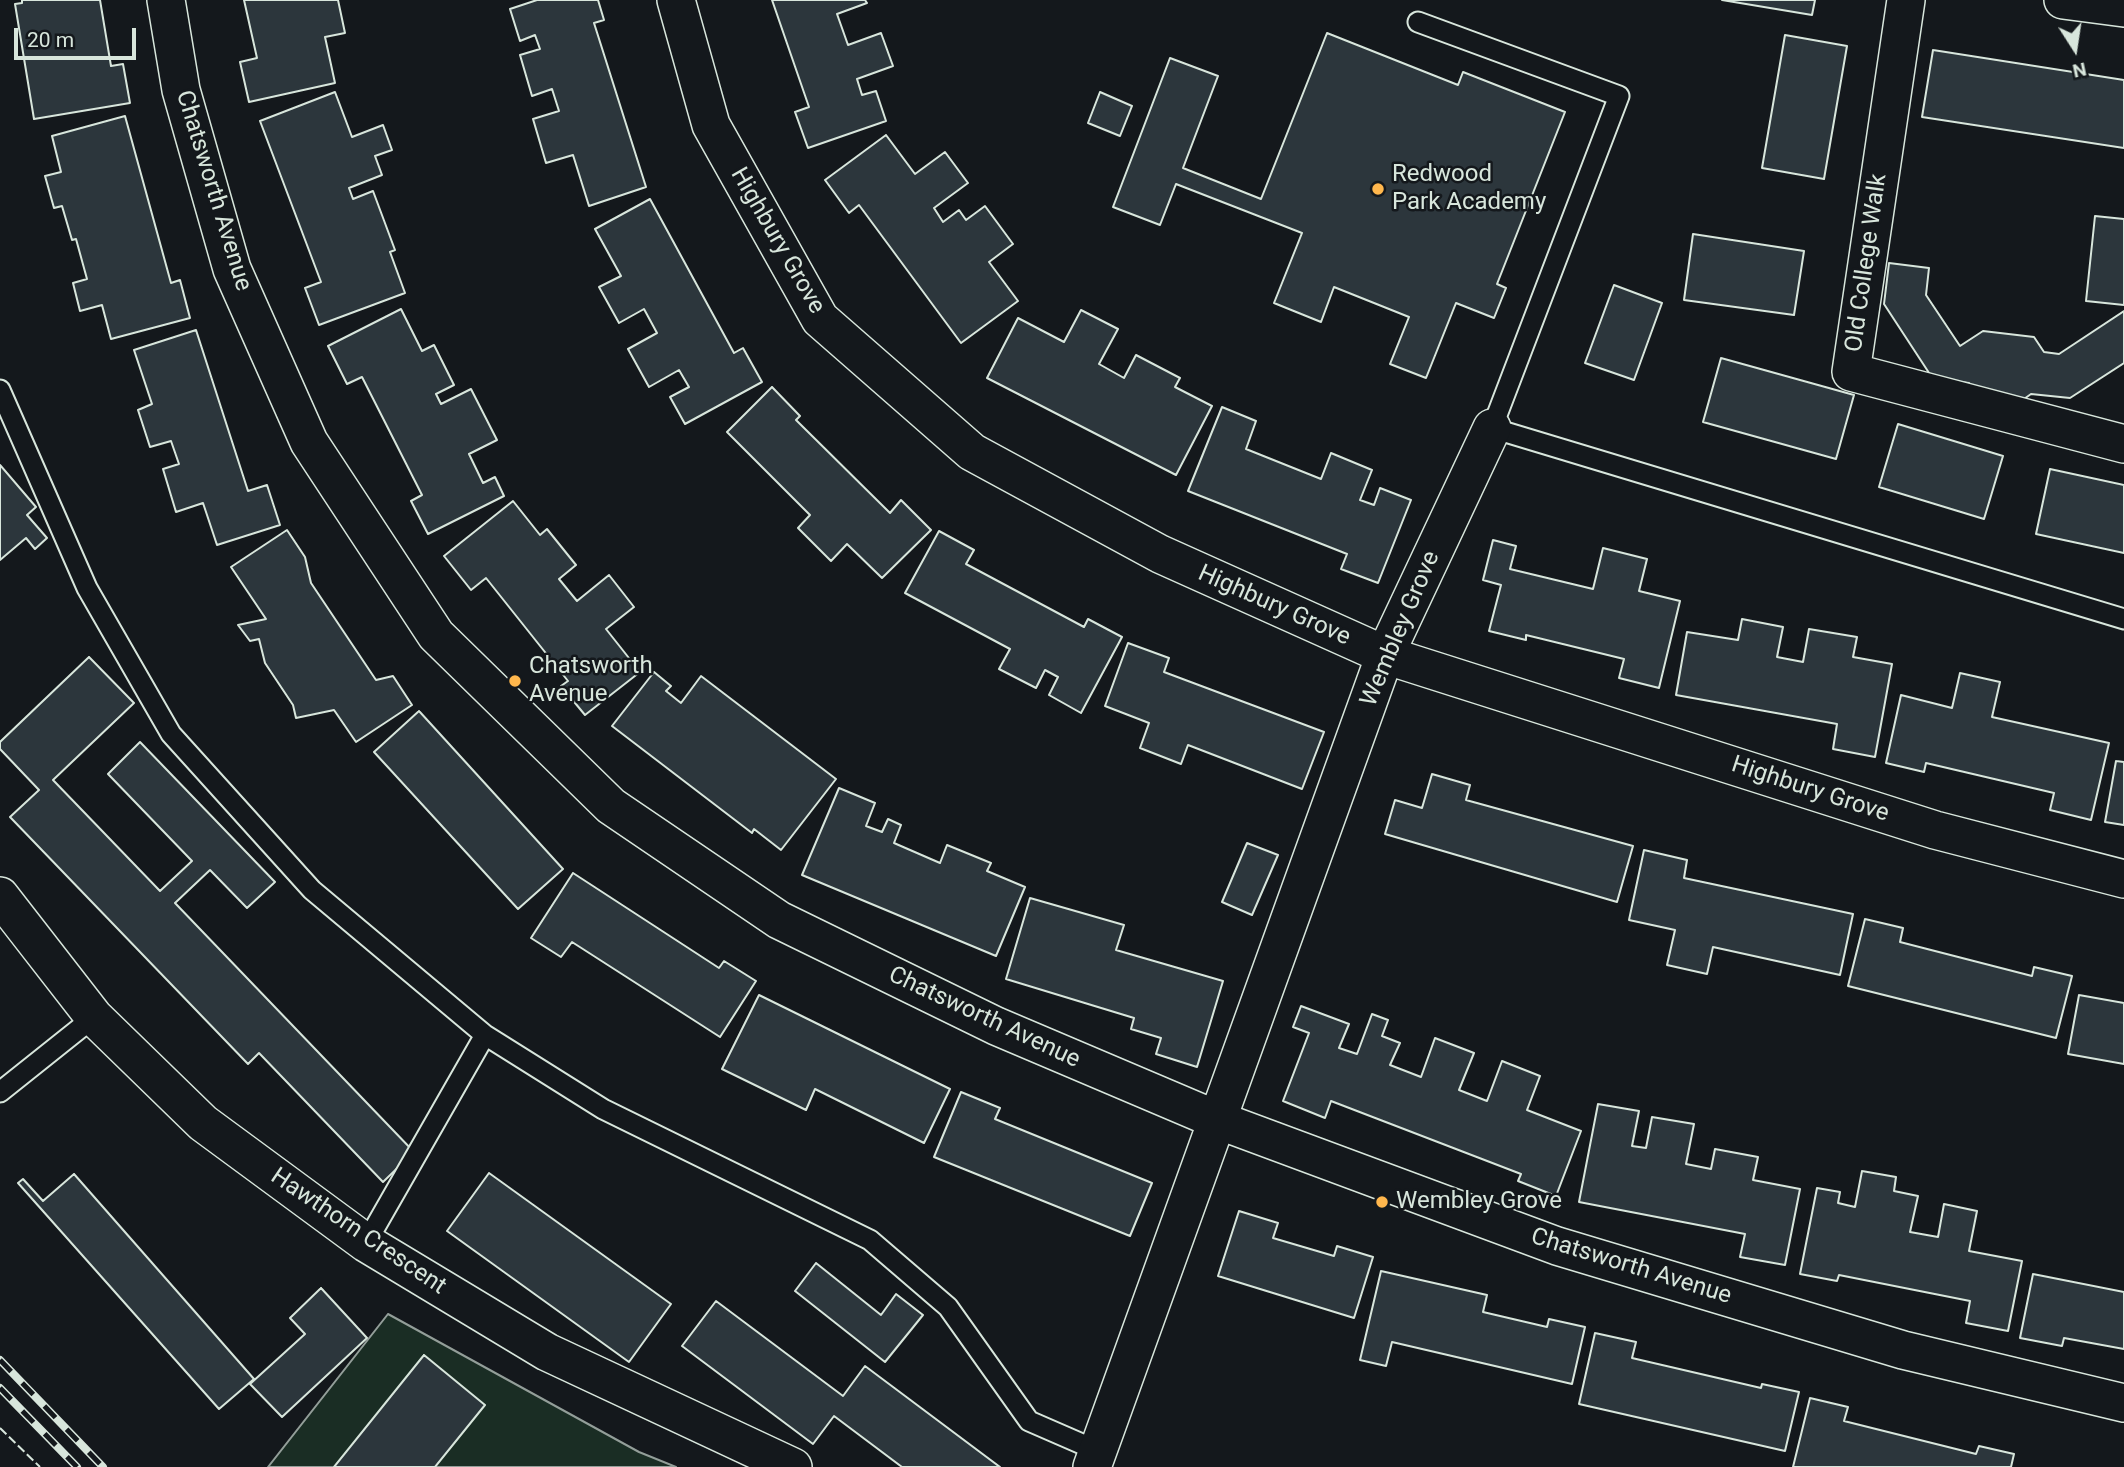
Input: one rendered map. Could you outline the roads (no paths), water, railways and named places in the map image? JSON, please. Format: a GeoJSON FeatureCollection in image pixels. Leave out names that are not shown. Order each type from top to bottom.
{"type":"FeatureCollection","features":[{"type":"Feature","properties":{"kind":"street","name":"Chatsworth Avenue"},"geometry":{"type":"LineString","coordinates":[[166,0],[181,90],[232,269],[309,442],[436,635],[611,806],[779,920],[996,1027],[1216,1119],[1558,1246],[1903,1350],[2124,1403]]}},
{"type":"Feature","properties":{"kind":"street","name":"Highbury Grove"},"geometry":{"type":"LineString","coordinates":[[676,0],[711,125],[820,319],[972,453],[1160,554],[1385,655],[1936,830],[2124,879]]}},
{"type":"Feature","properties":{"kind":"street","name":"Old College Walk"},"geometry":{"type":"LineString","coordinates":[[1906,0],[1851,372],[2124,444]]}},
{"type":"Feature","properties":{"kind":"street"},"geometry":{"type":"LineString","coordinates":[[2063,0],[2124,9]]}},
{"type":"Feature","properties":{"kind":"street","name":"Wembley Grove"},"geometry":{"type":"LineString","coordinates":[[1095,1459],[1385,655],[1492,428]]}},
{"type":"Feature","properties":{"kind":"street","name":"Hawthorn Crescent"},"geometry":{"type":"LineString","coordinates":[[0,896],[94,1017],[203,1123],[366,1243],[547,1352],[793,1467]]}},
{"type":"Feature","properties":{"kind":"lane"},"geometry":{"type":"LineString","coordinates":[[1418,22],[1619,96],[1492,428],[2124,619]]}},
{"type":"Feature","properties":{"kind":"lane"},"geometry":{"type":"LineString","coordinates":[[0,390],[3,413],[87,588],[171,734],[312,890],[485,1035],[603,1109],[870,1240],[948,1307],[1029,1421],[1095,1459]]}},
{"type":"Feature","properties":{"kind":"lane"},"geometry":{"type":"LineString","coordinates":[[0,1092],[94,1017]]}},
{"type":"Feature","properties":{"kind":"lane"},"geometry":{"type":"LineString","coordinates":[[366,1243],[485,1035]]}},
{"type":"Feature","properties":{"kind":"railway"},"geometry":{"type":"LineString","coordinates":[[0,1360],[103,1467]]}},
{"type":"Feature","properties":{"kind":"railway"},"geometry":{"type":"LineString","coordinates":[[0,1388],[77,1467]]}},
{"type":"Feature","properties":{"kind":"place","name":"Redwood Park Academy"},"geometry":{"type":"Point","coordinates":[1378,189]}},
{"type":"Feature","properties":{"kind":"place","name":"Chatsworth Avenue"},"geometry":{"type":"Point","coordinates":[515,681]}},
{"type":"Feature","properties":{"kind":"place","name":"Wembley Grove"},"geometry":{"type":"Point","coordinates":[1382,1202]}}]}
